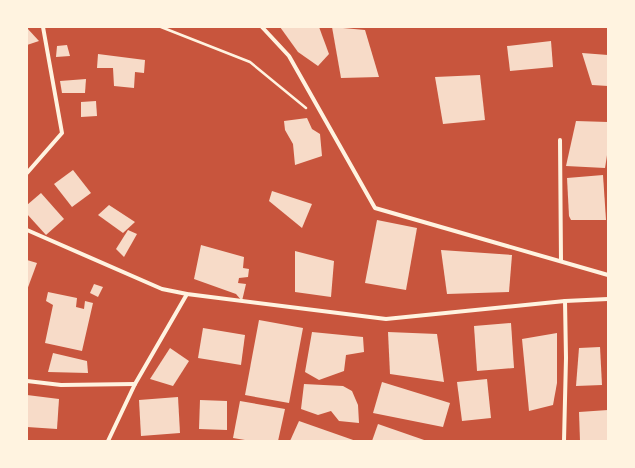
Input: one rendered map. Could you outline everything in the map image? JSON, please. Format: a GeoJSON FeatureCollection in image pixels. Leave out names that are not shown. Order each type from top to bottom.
{"type":"FeatureCollection","features":[{"type":"Feature","properties":{"kind":"street"},"geometry":{"type":"LineString","coordinates":[[27,173],[62,133],[43,27]]}},
{"type":"Feature","properties":{"kind":"street"},"geometry":{"type":"LineString","coordinates":[[262,27],[288,56],[375,208],[608,275]]}},
{"type":"Feature","properties":{"kind":"street"},"geometry":{"type":"LineString","coordinates":[[560,140],[561,261]]}},
{"type":"Feature","properties":{"kind":"street"},"geometry":{"type":"LineString","coordinates":[[27,230],[162,289],[187,294],[386,319],[565,301],[608,299]]}},
{"type":"Feature","properties":{"kind":"street"},"geometry":{"type":"LineString","coordinates":[[108,441],[135,384],[187,294]]}},
{"type":"Feature","properties":{"kind":"street"},"geometry":{"type":"LineString","coordinates":[[564,441],[566,358],[565,301]]}},
{"type":"Feature","properties":{"kind":"street"},"geometry":{"type":"LineString","coordinates":[[27,381],[60,384],[135,384]]}},
{"type":"Feature","properties":{"kind":"path"},"geometry":{"type":"LineString","coordinates":[[161,27],[250,62],[310,111]]}},
{"type":"Feature","properties":{"kind":"building"},"geometry":{"type":"Polygon","coordinates":[[[280,27],[319,27],[329,54],[318,66],[298,52],[280,27]]]}},
{"type":"Feature","properties":{"kind":"building"},"geometry":{"type":"Polygon","coordinates":[[[332,27],[365,30],[379,77],[341,78],[332,27]]]}},
{"type":"Feature","properties":{"kind":"building"},"geometry":{"type":"Polygon","coordinates":[[[27,28],[39,41],[27,45],[27,28]]]}},
{"type":"Feature","properties":{"kind":"building"},"geometry":{"type":"Polygon","coordinates":[[[551,41],[553,67],[510,71],[507,46],[551,41]]]}},
{"type":"Feature","properties":{"kind":"building"},"geometry":{"type":"Polygon","coordinates":[[[67,45],[70,56],[56,57],[57,46],[67,45]]]}},
{"type":"Feature","properties":{"kind":"building"},"geometry":{"type":"Polygon","coordinates":[[[582,53],[608,55],[608,86],[592,85],[582,53]]]}},
{"type":"Feature","properties":{"kind":"building"},"geometry":{"type":"Polygon","coordinates":[[[98,54],[145,60],[144,73],[135,72],[134,88],[114,86],[113,68],[97,68],[98,54]]]}},
{"type":"Feature","properties":{"kind":"building"},"geometry":{"type":"Polygon","coordinates":[[[480,75],[485,120],[443,124],[435,77],[480,75]]]}},
{"type":"Feature","properties":{"kind":"building"},"geometry":{"type":"Polygon","coordinates":[[[86,79],[85,93],[62,93],[60,81],[86,79]]]}},
{"type":"Feature","properties":{"kind":"building"},"geometry":{"type":"Polygon","coordinates":[[[96,101],[97,116],[81,117],[81,102],[96,101]]]}},
{"type":"Feature","properties":{"kind":"building"},"geometry":{"type":"Polygon","coordinates":[[[307,118],[312,129],[320,134],[322,156],[295,165],[293,144],[285,130],[284,121],[307,118]]]}},
{"type":"Feature","properties":{"kind":"building"},"geometry":{"type":"Polygon","coordinates":[[[576,121],[608,122],[608,149],[605,168],[566,166],[576,121]]]}},
{"type":"Feature","properties":{"kind":"building"},"geometry":{"type":"Polygon","coordinates":[[[73,170],[91,193],[72,207],[54,184],[73,170]]]}},
{"type":"Feature","properties":{"kind":"building"},"geometry":{"type":"Polygon","coordinates":[[[603,175],[606,220],[571,220],[569,216],[567,178],[603,175]]]}},
{"type":"Feature","properties":{"kind":"building"},"geometry":{"type":"Polygon","coordinates":[[[272,191],[312,204],[302,228],[269,201],[272,191]]]}},
{"type":"Feature","properties":{"kind":"building"},"geometry":{"type":"Polygon","coordinates":[[[41,193],[64,219],[46,235],[27,214],[27,205],[41,193]]]}},
{"type":"Feature","properties":{"kind":"building"},"geometry":{"type":"Polygon","coordinates":[[[109,205],[135,222],[123,233],[98,215],[109,205]]]}},
{"type":"Feature","properties":{"kind":"building"},"geometry":{"type":"Polygon","coordinates":[[[377,220],[417,228],[406,290],[365,283],[377,220]]]}},
{"type":"Feature","properties":{"kind":"building"},"geometry":{"type":"Polygon","coordinates":[[[128,230],[137,234],[124,257],[116,249],[128,230]]]}},
{"type":"Feature","properties":{"kind":"building"},"geometry":{"type":"Polygon","coordinates":[[[201,245],[244,257],[243,268],[249,269],[248,277],[239,278],[238,283],[246,284],[242,301],[236,294],[194,279],[201,245]]]}},
{"type":"Feature","properties":{"kind":"building"},"geometry":{"type":"Polygon","coordinates":[[[441,250],[512,255],[509,292],[447,294],[441,250]]]}},
{"type":"Feature","properties":{"kind":"building"},"geometry":{"type":"Polygon","coordinates":[[[295,251],[334,261],[331,297],[295,292],[295,251]]]}},
{"type":"Feature","properties":{"kind":"building"},"geometry":{"type":"Polygon","coordinates":[[[27,260],[37,263],[27,290],[27,260]]]}},
{"type":"Feature","properties":{"kind":"building"},"geometry":{"type":"Polygon","coordinates":[[[94,284],[103,287],[98,297],[90,293],[94,284]]]}},
{"type":"Feature","properties":{"kind":"building"},"geometry":{"type":"Polygon","coordinates":[[[48,292],[77,298],[76,307],[84,309],[85,301],[93,303],[82,351],[45,343],[53,305],[46,301],[48,292]]]}},
{"type":"Feature","properties":{"kind":"building"},"geometry":{"type":"Polygon","coordinates":[[[259,320],[303,328],[289,403],[245,395],[259,320]]]}},
{"type":"Feature","properties":{"kind":"building"},"geometry":{"type":"Polygon","coordinates":[[[511,323],[514,368],[477,371],[474,326],[511,323]]]}},
{"type":"Feature","properties":{"kind":"building"},"geometry":{"type":"Polygon","coordinates":[[[203,328],[245,335],[241,365],[198,358],[203,328]]]}},
{"type":"Feature","properties":{"kind":"building"},"geometry":{"type":"Polygon","coordinates":[[[312,332],[363,337],[364,352],[346,355],[344,371],[319,380],[305,372],[312,332]]]}},
{"type":"Feature","properties":{"kind":"building"},"geometry":{"type":"Polygon","coordinates":[[[388,332],[437,334],[444,382],[390,374],[388,332]]]}},
{"type":"Feature","properties":{"kind":"building"},"geometry":{"type":"Polygon","coordinates":[[[557,333],[557,383],[553,405],[529,411],[522,339],[557,333]]]}},
{"type":"Feature","properties":{"kind":"building"},"geometry":{"type":"Polygon","coordinates":[[[600,347],[602,385],[576,386],[579,348],[600,347]]]}},
{"type":"Feature","properties":{"kind":"building"},"geometry":{"type":"Polygon","coordinates":[[[170,348],[189,361],[173,386],[150,379],[170,348]]]}},
{"type":"Feature","properties":{"kind":"building"},"geometry":{"type":"Polygon","coordinates":[[[53,353],[87,361],[88,373],[48,372],[53,353]]]}},
{"type":"Feature","properties":{"kind":"building"},"geometry":{"type":"Polygon","coordinates":[[[487,379],[491,418],[462,421],[457,382],[487,379]]]}},
{"type":"Feature","properties":{"kind":"building"},"geometry":{"type":"Polygon","coordinates":[[[382,382],[450,403],[443,427],[373,413],[382,382]]]}},
{"type":"Feature","properties":{"kind":"building"},"geometry":{"type":"Polygon","coordinates":[[[304,384],[343,386],[352,391],[358,405],[359,423],[339,421],[331,411],[318,415],[301,409],[304,384]]]}},
{"type":"Feature","properties":{"kind":"building"},"geometry":{"type":"Polygon","coordinates":[[[27,395],[59,399],[57,429],[27,427],[27,395]]]}},
{"type":"Feature","properties":{"kind":"building"},"geometry":{"type":"Polygon","coordinates":[[[178,397],[180,433],[141,436],[139,400],[178,397]]]}},
{"type":"Feature","properties":{"kind":"building"},"geometry":{"type":"Polygon","coordinates":[[[200,400],[227,401],[227,430],[199,429],[200,400]]]}},
{"type":"Feature","properties":{"kind":"building"},"geometry":{"type":"Polygon","coordinates":[[[240,401],[285,409],[278,441],[251,441],[233,438],[240,401]]]}},
{"type":"Feature","properties":{"kind":"building"},"geometry":{"type":"Polygon","coordinates":[[[608,410],[608,441],[580,441],[579,412],[608,410]]]}},
{"type":"Feature","properties":{"kind":"building"},"geometry":{"type":"Polygon","coordinates":[[[299,421],[356,441],[290,441],[299,421]]]}},
{"type":"Feature","properties":{"kind":"building"},"geometry":{"type":"Polygon","coordinates":[[[378,424],[427,441],[372,441],[378,424]]]}}]}
